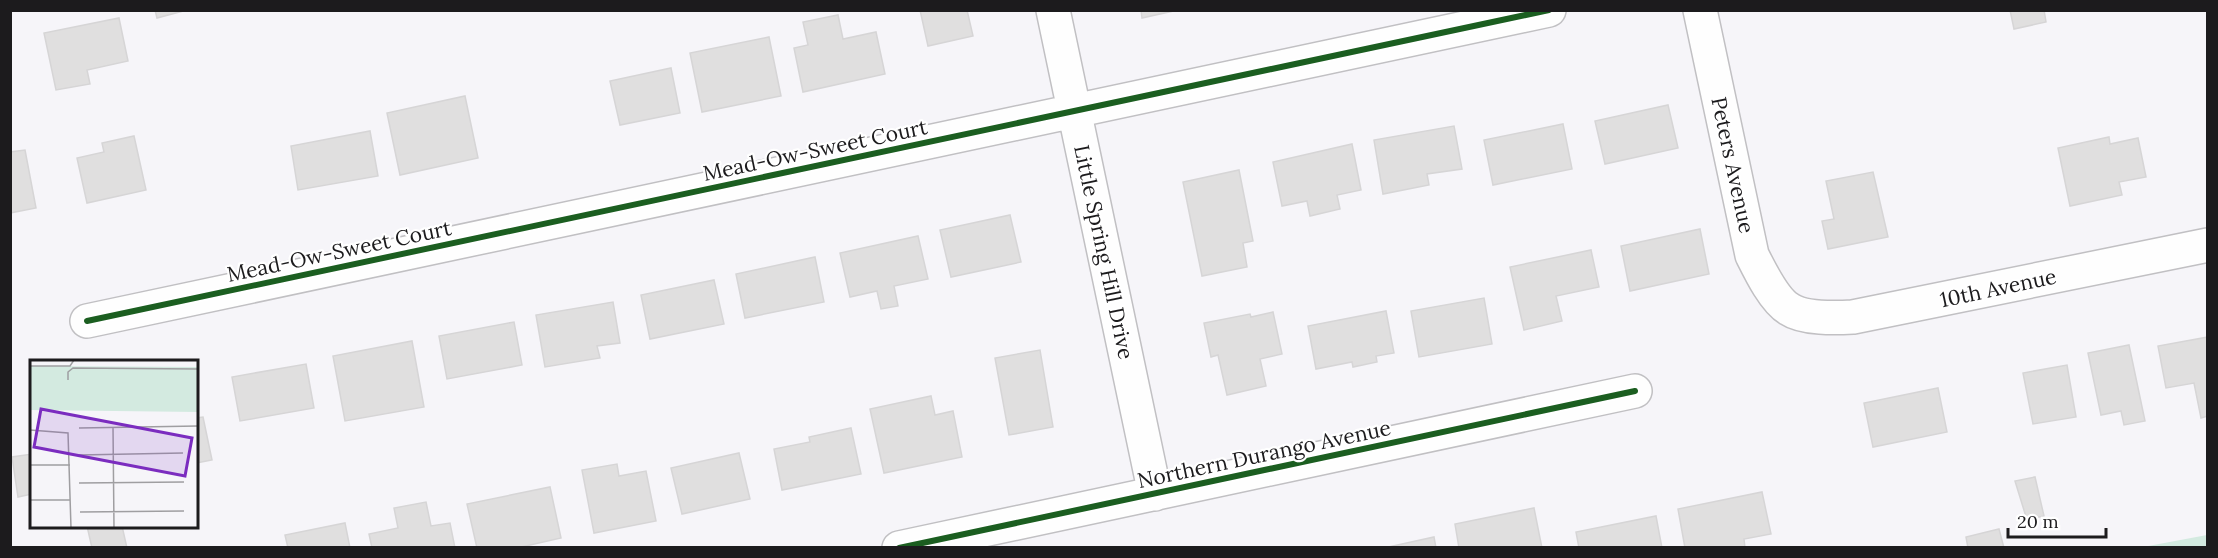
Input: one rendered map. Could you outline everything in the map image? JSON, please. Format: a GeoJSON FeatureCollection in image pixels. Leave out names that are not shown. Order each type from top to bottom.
{"type":"FeatureCollection","features":[{"type":"Feature","properties":{"kind":"street","name":"Little Spring Hill Drive"},"geometry":{"type":"LineString","coordinates":[[1053,10],[1155,494]]}},
{"type":"Feature","properties":{"kind":"street","name":"Mead-Ow-Sweet Court"},"geometry":{"type":"LineString","coordinates":[[87,321],[1549,10]]}},
{"type":"Feature","properties":{"kind":"street","name":"Peters Avenue"},"geometry":{"type":"LineString","coordinates":[[1700,10],[1752,255],[1769,287],[1789,309]]}},
{"type":"Feature","properties":{"kind":"street","name":"10th Avenue"},"geometry":{"type":"LineString","coordinates":[[1789,309],[1818,318],[1853,317],[2208,245]]}},
{"type":"Feature","properties":{"kind":"street","name":"Northern Durango Avenue"},"geometry":{"type":"LineString","coordinates":[[899,548],[1635,391]]}},
{"type":"Feature","properties":{"kind":"green space"},"geometry":{"type":"Polygon","coordinates":[[[2207,535],[2207,547],[2143,547],[2207,535]]]}},
{"type":"Feature","properties":{"kind":"building"},"geometry":{"type":"Polygon","coordinates":[[[155,10],[187,10],[157,18],[155,10]]]}},
{"type":"Feature","properties":{"kind":"building"},"geometry":{"type":"Polygon","coordinates":[[[920,10],[967,10],[973,36],[928,46],[920,10]]]}},
{"type":"Feature","properties":{"kind":"building"},"geometry":{"type":"Polygon","coordinates":[[[1141,10],[1178,10],[1142,18],[1141,10]]]}},
{"type":"Feature","properties":{"kind":"building"},"geometry":{"type":"Polygon","coordinates":[[[2010,10],[2044,10],[2046,22],[2014,29],[2010,10]]]}},
{"type":"Feature","properties":{"kind":"building"},"geometry":{"type":"Polygon","coordinates":[[[838,15],[843,39],[876,32],[885,74],[803,92],[794,48],[808,45],[803,22],[838,15]]]}},
{"type":"Feature","properties":{"kind":"building"},"geometry":{"type":"Polygon","coordinates":[[[119,18],[128,61],[87,70],[90,84],[56,90],[44,33],[119,18]]]}},
{"type":"Feature","properties":{"kind":"building"},"geometry":{"type":"Polygon","coordinates":[[[769,37],[781,96],[702,112],[690,53],[769,37]]]}},
{"type":"Feature","properties":{"kind":"building"},"geometry":{"type":"Polygon","coordinates":[[[671,68],[680,113],[620,125],[610,81],[671,68]]]}},
{"type":"Feature","properties":{"kind":"building"},"geometry":{"type":"Polygon","coordinates":[[[465,96],[478,158],[400,175],[387,113],[465,96]]]}},
{"type":"Feature","properties":{"kind":"building"},"geometry":{"type":"Polygon","coordinates":[[[1668,105],[1678,148],[1605,164],[1595,121],[1668,105]]]}},
{"type":"Feature","properties":{"kind":"building"},"geometry":{"type":"Polygon","coordinates":[[[1563,124],[1572,169],[1493,185],[1484,140],[1563,124]]]}},
{"type":"Feature","properties":{"kind":"building"},"geometry":{"type":"Polygon","coordinates":[[[1454,126],[1462,169],[1427,174],[1429,185],[1383,194],[1374,140],[1454,126]]]}},
{"type":"Feature","properties":{"kind":"building"},"geometry":{"type":"Polygon","coordinates":[[[370,131],[378,176],[298,190],[291,146],[370,131]]]}},
{"type":"Feature","properties":{"kind":"building"},"geometry":{"type":"Polygon","coordinates":[[[134,136],[146,190],[87,203],[77,158],[104,152],[102,143],[134,136]]]}},
{"type":"Feature","properties":{"kind":"building"},"geometry":{"type":"Polygon","coordinates":[[[2109,137],[2110,144],[2138,138],[2146,177],[2119,182],[2122,195],[2070,206],[2058,148],[2109,137]]]}},
{"type":"Feature","properties":{"kind":"building"},"geometry":{"type":"Polygon","coordinates":[[[1352,144],[1361,190],[1337,195],[1340,209],[1310,216],[1307,201],[1282,206],[1273,162],[1352,144]]]}},
{"type":"Feature","properties":{"kind":"building"},"geometry":{"type":"Polygon","coordinates":[[[25,150],[36,208],[10,213],[10,152],[25,150]]]}},
{"type":"Feature","properties":{"kind":"building"},"geometry":{"type":"Polygon","coordinates":[[[1239,170],[1253,241],[1243,243],[1247,267],[1202,276],[1183,182],[1239,170]]]}},
{"type":"Feature","properties":{"kind":"building"},"geometry":{"type":"Polygon","coordinates":[[[1873,172],[1888,237],[1828,249],[1822,221],[1834,219],[1826,181],[1873,172]]]}},
{"type":"Feature","properties":{"kind":"building"},"geometry":{"type":"Polygon","coordinates":[[[1010,215],[1021,262],[951,277],[940,230],[1010,215]]]}},
{"type":"Feature","properties":{"kind":"building"},"geometry":{"type":"Polygon","coordinates":[[[1700,229],[1709,274],[1630,291],[1621,246],[1700,229]]]}},
{"type":"Feature","properties":{"kind":"building"},"geometry":{"type":"Polygon","coordinates":[[[918,236],[928,279],[894,286],[898,306],[881,309],[877,291],[850,297],[840,253],[918,236]]]}},
{"type":"Feature","properties":{"kind":"building"},"geometry":{"type":"Polygon","coordinates":[[[1591,250],[1599,287],[1556,296],[1562,321],[1524,330],[1510,267],[1591,250]]]}},
{"type":"Feature","properties":{"kind":"building"},"geometry":{"type":"Polygon","coordinates":[[[815,257],[824,302],[745,318],[736,274],[815,257]]]}},
{"type":"Feature","properties":{"kind":"building"},"geometry":{"type":"Polygon","coordinates":[[[714,280],[724,324],[650,339],[641,295],[714,280]]]}},
{"type":"Feature","properties":{"kind":"building"},"geometry":{"type":"Polygon","coordinates":[[[1484,298],[1492,344],[1419,357],[1411,311],[1484,298]]]}},
{"type":"Feature","properties":{"kind":"building"},"geometry":{"type":"Polygon","coordinates":[[[613,302],[620,343],[597,346],[600,358],[545,367],[536,315],[613,302]]]}},
{"type":"Feature","properties":{"kind":"building"},"geometry":{"type":"Polygon","coordinates":[[[1386,311],[1394,353],[1376,356],[1377,362],[1353,367],[1352,362],[1316,369],[1308,326],[1386,311]]]}},
{"type":"Feature","properties":{"kind":"building"},"geometry":{"type":"Polygon","coordinates":[[[1273,312],[1282,354],[1260,359],[1266,386],[1227,395],[1218,355],[1211,357],[1204,323],[1273,312]]]}},
{"type":"Feature","properties":{"kind":"building"},"geometry":{"type":"Polygon","coordinates":[[[514,322],[522,365],[447,379],[439,336],[514,322]]]}},
{"type":"Feature","properties":{"kind":"building"},"geometry":{"type":"Polygon","coordinates":[[[2208,337],[2208,416],[2201,418],[2194,383],[2166,388],[2158,346],[2208,337]]]}},
{"type":"Feature","properties":{"kind":"building"},"geometry":{"type":"Polygon","coordinates":[[[412,341],[424,407],[345,421],[333,356],[412,341]]]}},
{"type":"Feature","properties":{"kind":"building"},"geometry":{"type":"Polygon","coordinates":[[[2129,345],[2145,421],[2124,425],[2121,411],[2101,415],[2088,353],[2129,345]]]}},
{"type":"Feature","properties":{"kind":"building"},"geometry":{"type":"Polygon","coordinates":[[[1040,350],[1053,427],[1009,435],[995,358],[1040,350]]]}},
{"type":"Feature","properties":{"kind":"building"},"geometry":{"type":"Polygon","coordinates":[[[306,364],[314,408],[240,421],[232,377],[306,364]]]}},
{"type":"Feature","properties":{"kind":"building"},"geometry":{"type":"Polygon","coordinates":[[[2067,365],[2076,417],[2033,424],[2023,373],[2067,365]]]}},
{"type":"Feature","properties":{"kind":"building"},"geometry":{"type":"Polygon","coordinates":[[[1938,388],[1947,432],[1873,447],[1864,403],[1938,388]]]}},
{"type":"Feature","properties":{"kind":"building"},"geometry":{"type":"Polygon","coordinates":[[[931,396],[935,415],[953,411],[962,457],[884,473],[870,409],[931,396]]]}},
{"type":"Feature","properties":{"kind":"building"},"geometry":{"type":"Polygon","coordinates":[[[203,417],[212,460],[198,463],[198,418],[203,417]]]}},
{"type":"Feature","properties":{"kind":"building"},"geometry":{"type":"Polygon","coordinates":[[[851,428],[861,474],[782,490],[774,449],[810,442],[809,437],[851,428]]]}},
{"type":"Feature","properties":{"kind":"building"},"geometry":{"type":"Polygon","coordinates":[[[739,453],[750,499],[682,514],[671,468],[739,453]]]}},
{"type":"Feature","properties":{"kind":"building"},"geometry":{"type":"Polygon","coordinates":[[[30,454],[30,494],[18,497],[12,457],[30,454]]]}},
{"type":"Feature","properties":{"kind":"building"},"geometry":{"type":"Polygon","coordinates":[[[617,464],[619,476],[646,471],[656,521],[594,533],[582,470],[617,464]]]}},
{"type":"Feature","properties":{"kind":"building"},"geometry":{"type":"Polygon","coordinates":[[[2035,477],[2044,516],[2027,520],[2015,481],[2035,477]]]}},
{"type":"Feature","properties":{"kind":"building"},"geometry":{"type":"Polygon","coordinates":[[[550,487],[561,538],[517,548],[477,548],[467,504],[550,487]]]}},
{"type":"Feature","properties":{"kind":"building"},"geometry":{"type":"Polygon","coordinates":[[[1762,492],[1771,534],[1744,539],[1745,548],[1685,548],[1678,509],[1762,492]]]}},
{"type":"Feature","properties":{"kind":"building"},"geometry":{"type":"Polygon","coordinates":[[[426,502],[431,526],[450,523],[455,548],[372,548],[369,534],[398,528],[394,508],[426,502]]]}},
{"type":"Feature","properties":{"kind":"building"},"geometry":{"type":"Polygon","coordinates":[[[1534,508],[1542,548],[1459,548],[1455,524],[1534,508]]]}},
{"type":"Feature","properties":{"kind":"building"},"geometry":{"type":"Polygon","coordinates":[[[1656,516],[1662,548],[1579,548],[1576,532],[1656,516]]]}},
{"type":"Feature","properties":{"kind":"building"},"geometry":{"type":"Polygon","coordinates":[[[345,523],[350,548],[288,548],[285,535],[345,523]]]}},
{"type":"Feature","properties":{"kind":"building"},"geometry":{"type":"Polygon","coordinates":[[[87,528],[122,528],[127,548],[92,548],[87,528]]]}},
{"type":"Feature","properties":{"kind":"building"},"geometry":{"type":"Polygon","coordinates":[[[1999,529],[2004,548],[1968,548],[1966,537],[1999,529]]]}},
{"type":"Feature","properties":{"kind":"building"},"geometry":{"type":"Polygon","coordinates":[[[1434,537],[1436,548],[1384,548],[1434,537]]]}},
{"type":"Feature","properties":{"kind":"cycle path"},"geometry":{"type":"LineString","coordinates":[[87,321],[1549,10]]}},
{"type":"Feature","properties":{"kind":"cycle path"},"geometry":{"type":"LineString","coordinates":[[899,548],[1635,391]]}}]}
